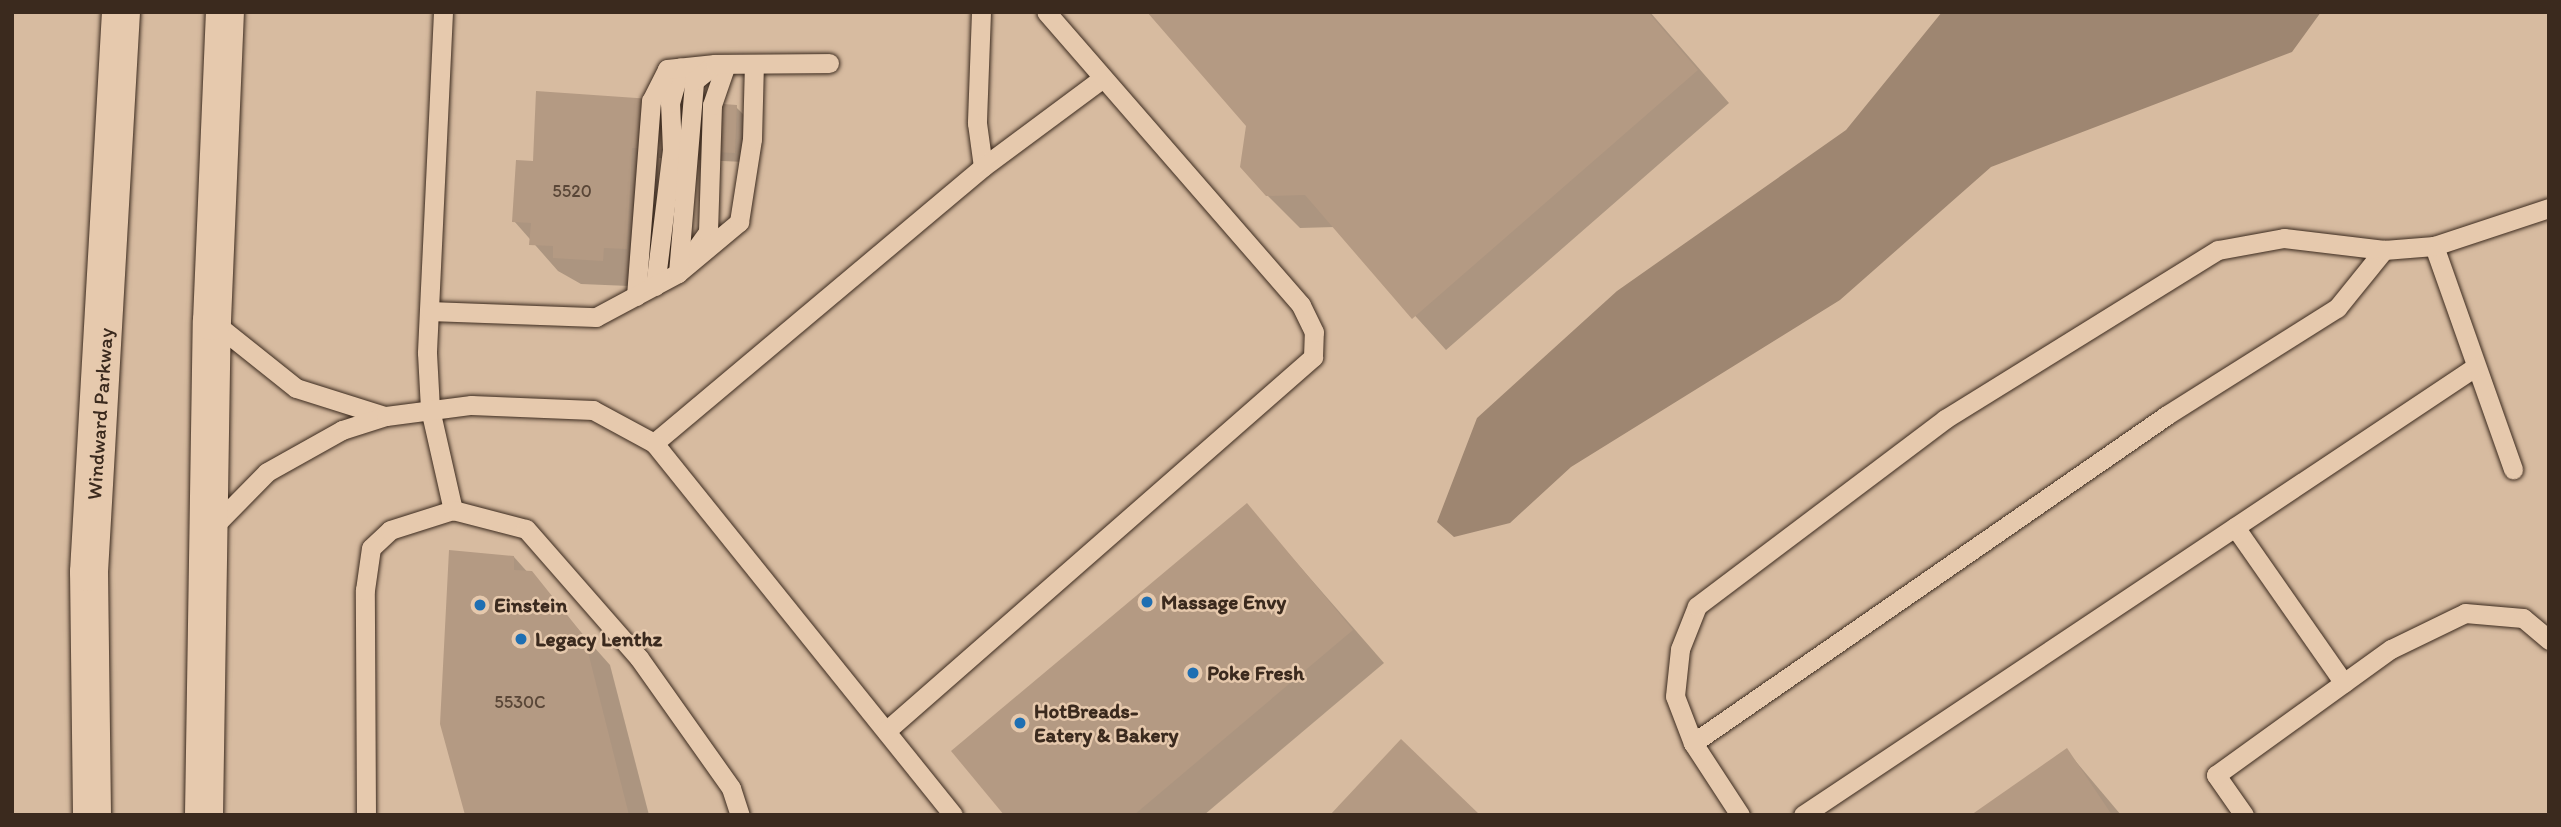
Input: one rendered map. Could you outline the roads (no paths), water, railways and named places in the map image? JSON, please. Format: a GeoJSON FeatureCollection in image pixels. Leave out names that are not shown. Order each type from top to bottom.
{"type":"FeatureCollection","features":[{"type":"Feature","properties":{"kind":"main road","name":"Windward Parkway"},"geometry":{"type":"LineString","coordinates":[[92,815],[89,572],[121,12]]}},
{"type":"Feature","properties":{"kind":"main road"},"geometry":{"type":"LineString","coordinates":[[204,815],[212,321],[225,12]]}},
{"type":"Feature","properties":{"kind":"lane"},"geometry":{"type":"LineString","coordinates":[[443,12],[429,312],[430,409],[453,510]]}},
{"type":"Feature","properties":{"kind":"lane"},"geometry":{"type":"LineString","coordinates":[[981,12],[977,123],[983,167]]}},
{"type":"Feature","properties":{"kind":"lane"},"geometry":{"type":"LineString","coordinates":[[886,731],[1313,357],[1314,332],[1301,305],[1045,12]]}},
{"type":"Feature","properties":{"kind":"lane"},"geometry":{"type":"LineString","coordinates":[[636,296],[651,101],[667,69],[720,64],[830,63]]}},
{"type":"Feature","properties":{"kind":"lane"},"geometry":{"type":"LineString","coordinates":[[678,273],[694,81],[720,64]]}},
{"type":"Feature","properties":{"kind":"lane"},"geometry":{"type":"LineString","coordinates":[[429,312],[596,317],[678,273],[739,222],[752,139],[754,64]]}},
{"type":"Feature","properties":{"kind":"lane"},"geometry":{"type":"LineString","coordinates":[[655,286],[673,150],[670,103],[680,67]]}},
{"type":"Feature","properties":{"kind":"lane"},"geometry":{"type":"LineString","coordinates":[[654,443],[983,167],[1103,79]]}},
{"type":"Feature","properties":{"kind":"lane"},"geometry":{"type":"LineString","coordinates":[[1740,815],[1693,743],[1675,696],[1680,649],[1697,606],[1945,419],[2218,250],[2284,238],[2384,250],[2434,246],[2549,208]]}},
{"type":"Feature","properties":{"kind":"lane"},"geometry":{"type":"LineString","coordinates":[[2434,246],[2512,469]]}},
{"type":"Feature","properties":{"kind":"lane"},"geometry":{"type":"LineString","coordinates":[[1693,743],[2167,415],[2337,307],[2384,250]]}},
{"type":"Feature","properties":{"kind":"lane"},"geometry":{"type":"LineString","coordinates":[[212,321],[296,388],[386,416]]}},
{"type":"Feature","properties":{"kind":"lane"},"geometry":{"type":"LineString","coordinates":[[1802,815],[2475,367]]}},
{"type":"Feature","properties":{"kind":"lane"},"geometry":{"type":"LineString","coordinates":[[209,532],[295,451],[386,416],[430,409],[593,410],[654,443],[953,815]]}},
{"type":"Feature","properties":{"kind":"lane"},"geometry":{"type":"LineString","coordinates":[[366,815],[365,590],[371,548],[390,530],[453,510],[526,529],[639,658],[731,788],[740,815]]}},
{"type":"Feature","properties":{"kind":"lane"},"geometry":{"type":"LineString","coordinates":[[2235,527],[2344,683]]}},
{"type":"Feature","properties":{"kind":"lane"},"geometry":{"type":"LineString","coordinates":[[2244,815],[2216,775],[2391,649],[2465,613],[2523,618],[2549,639]]}},
{"type":"Feature","properties":{"kind":"place","name":"Massage Envy"},"geometry":{"type":"Point","coordinates":[1147,602]}},
{"type":"Feature","properties":{"kind":"place","name":"Einstein"},"geometry":{"type":"Point","coordinates":[480,605]}},
{"type":"Feature","properties":{"kind":"place","name":"Legacy Lenthz"},"geometry":{"type":"Point","coordinates":[521,639]}},
{"type":"Feature","properties":{"kind":"place","name":"Poke Fresh"},"geometry":{"type":"Point","coordinates":[1193,673]}},
{"type":"Feature","properties":{"kind":"place","name":"HotBreads- Eatery & Bakery"},"geometry":{"type":"Point","coordinates":[1020,723]}}]}
